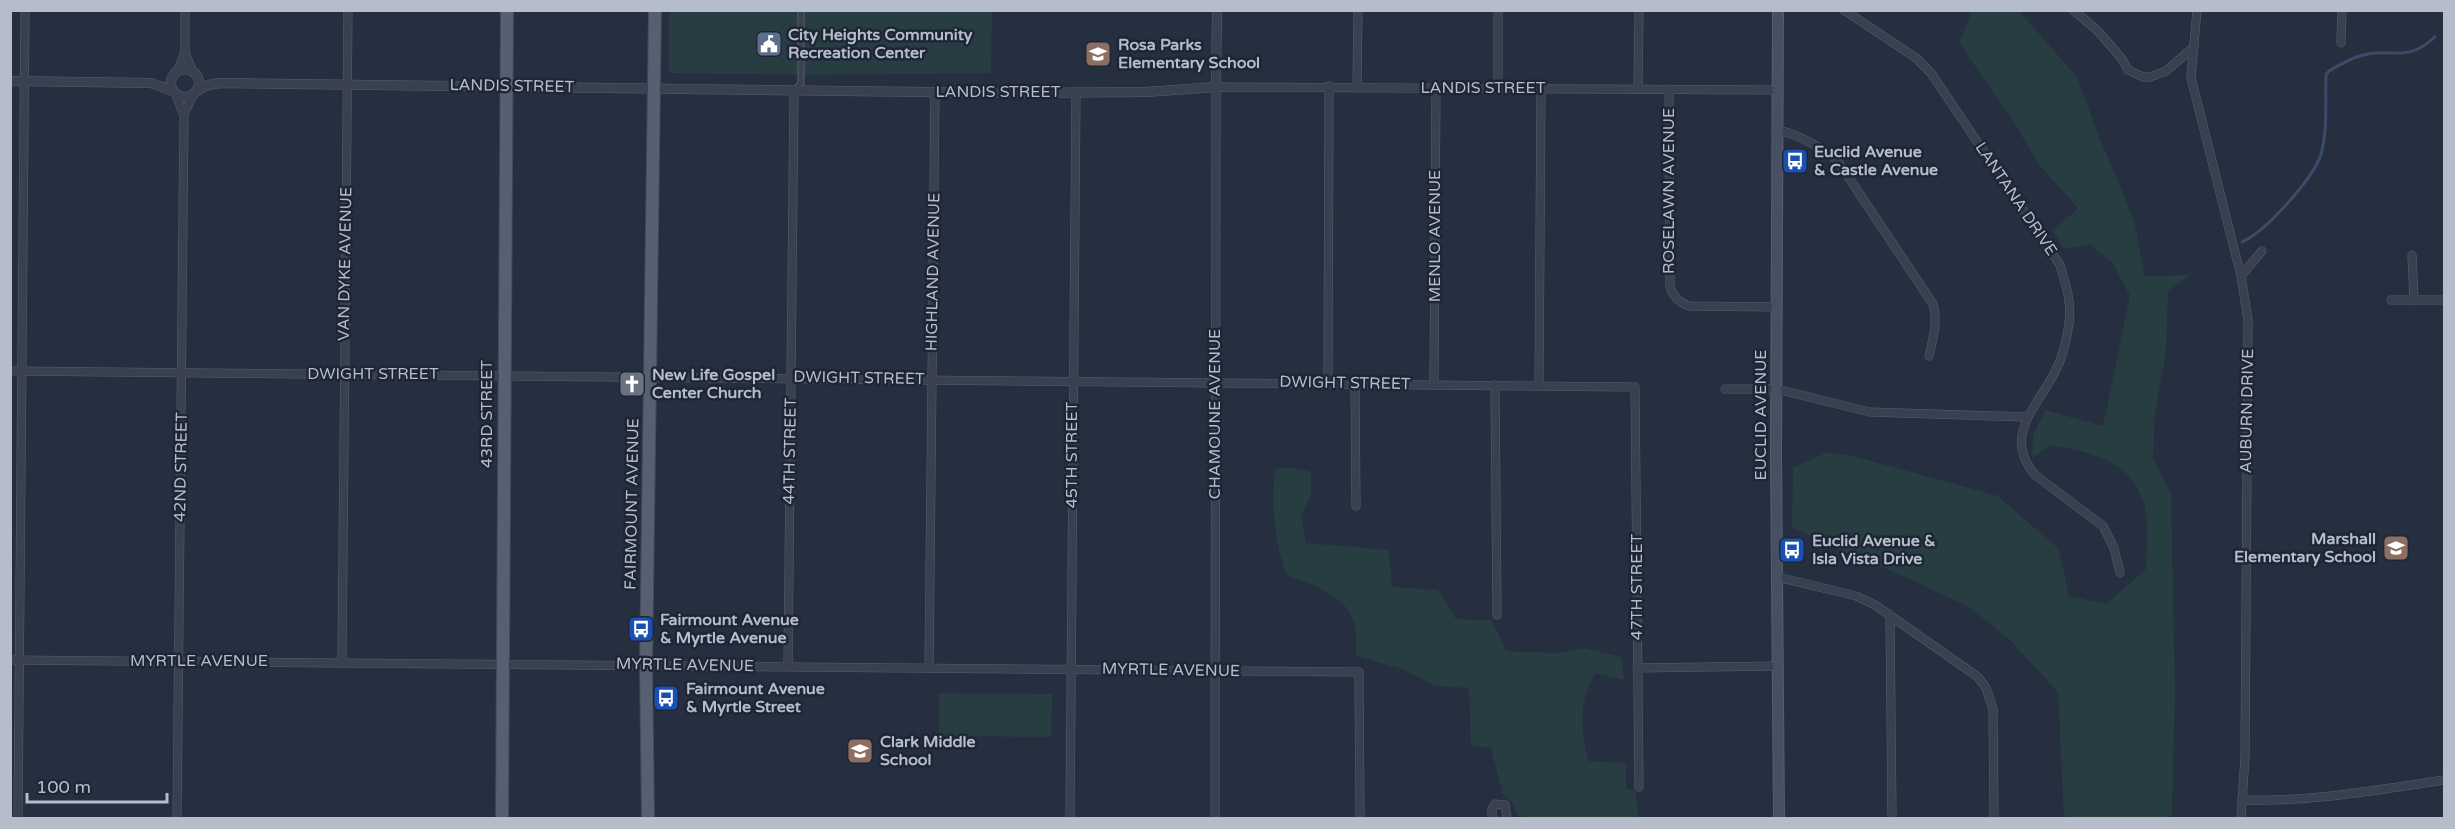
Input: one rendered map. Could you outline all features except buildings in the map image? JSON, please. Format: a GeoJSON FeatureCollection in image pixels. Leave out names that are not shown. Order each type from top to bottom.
{"type":"FeatureCollection","features":[{"type":"Feature","properties":{"kind":"main road","name":"43RD STREET"},"geometry":{"type":"LineString","coordinates":[[502,819],[507,10]]}},
{"type":"Feature","properties":{"kind":"main road","name":"FAIRMOUNT AVENUE"},"geometry":{"type":"LineString","coordinates":[[648,819],[646,665],[655,10]]}},
{"type":"Feature","properties":{"kind":"main road","name":"EUCLID AVENUE"},"geometry":{"type":"LineString","coordinates":[[1778,10],[1775,307],[1779,819]]}},
{"type":"Feature","properties":{"kind":"street"},"geometry":{"type":"LineString","coordinates":[[18,819],[25,10]]}},
{"type":"Feature","properties":{"kind":"street"},"geometry":{"type":"LineString","coordinates":[[10,81],[151,83],[163,86],[185,98],[195,93],[199,84],[185,52],[185,10]]}},
{"type":"Feature","properties":{"kind":"street","name":"VAN DYKE AVENUE"},"geometry":{"type":"LineString","coordinates":[[342,662],[348,10]]}},
{"type":"Feature","properties":{"kind":"street"},"geometry":{"type":"LineString","coordinates":[[794,91],[801,83],[801,10]]}},
{"type":"Feature","properties":{"kind":"street","name":"CHAMOUNE AVENUE"},"geometry":{"type":"LineString","coordinates":[[1215,819],[1214,382],[1217,10]]}},
{"type":"Feature","properties":{"kind":"street"},"geometry":{"type":"LineString","coordinates":[[1357,87],[1358,10]]}},
{"type":"Feature","properties":{"kind":"street"},"geometry":{"type":"LineString","coordinates":[[1498,10],[1498,88]]}},
{"type":"Feature","properties":{"kind":"street"},"geometry":{"type":"LineString","coordinates":[[1638,89],[1639,10]]}},
{"type":"Feature","properties":{"kind":"street","name":"LANTANA DRIVE"},"geometry":{"type":"LineString","coordinates":[[1844,10],[1916,58],[1931,73],[2060,265],[2070,300],[2069,324],[2056,370],[2027,417],[2021,444],[2028,467],[2035,475],[2103,526],[2114,548],[2120,573]]}},
{"type":"Feature","properties":{"kind":"street"},"geometry":{"type":"LineString","coordinates":[[2073,10],[2098,31],[2122,59],[2128,70],[2143,77],[2166,71],[2194,47]]}},
{"type":"Feature","properties":{"kind":"street","name":"AUBURN DRIVE"},"geometry":{"type":"LineString","coordinates":[[2197,10],[2191,78],[2241,276],[2248,320],[2246,757],[2241,819]]}},
{"type":"Feature","properties":{"kind":"street"},"geometry":{"type":"LineString","coordinates":[[2342,10],[2342,44]]}},
{"type":"Feature","properties":{"kind":"street"},"geometry":{"type":"LineString","coordinates":[[175,93],[171,83],[185,52]]}},
{"type":"Feature","properties":{"kind":"street"},"geometry":{"type":"LineString","coordinates":[[151,83],[185,69],[195,74]]}},
{"type":"Feature","properties":{"kind":"street","name":"LANDIS STREET"},"geometry":{"type":"LineString","coordinates":[[195,74],[219,83]]}},
{"type":"Feature","properties":{"kind":"street","name":"LANDIS STREET"},"geometry":{"type":"LineString","coordinates":[[195,93],[219,83],[935,92],[1146,92],[1216,87],[1329,86],[1776,90]]}},
{"type":"Feature","properties":{"kind":"street"},"geometry":{"type":"LineString","coordinates":[[1328,383],[1329,86]]}},
{"type":"Feature","properties":{"kind":"street","name":"MENLO AVENUE"},"geometry":{"type":"LineString","coordinates":[[1434,384],[1436,87]]}},
{"type":"Feature","properties":{"kind":"street"},"geometry":{"type":"LineString","coordinates":[[1539,386],[1542,88]]}},
{"type":"Feature","properties":{"kind":"street","name":"ROSELAWN AVENUE"},"geometry":{"type":"LineString","coordinates":[[1669,89],[1670,287],[1672,293],[1683,304],[1689,306],[1775,307]]}},
{"type":"Feature","properties":{"kind":"street","name":"44TH STREET"},"geometry":{"type":"LineString","coordinates":[[788,666],[794,91]]}},
{"type":"Feature","properties":{"kind":"street","name":"HIGHLAND AVENUE"},"geometry":{"type":"LineString","coordinates":[[929,668],[935,92]]}},
{"type":"Feature","properties":{"kind":"street","name":"45TH STREET"},"geometry":{"type":"LineString","coordinates":[[1070,819],[1076,92]]}},
{"type":"Feature","properties":{"kind":"street","name":"42ND STREET"},"geometry":{"type":"LineString","coordinates":[[175,93],[184,116],[177,819]]}},
{"type":"Feature","properties":{"kind":"street","name":"42ND STREET"},"geometry":{"type":"LineString","coordinates":[[184,116],[195,93]]}},
{"type":"Feature","properties":{"kind":"street"},"geometry":{"type":"LineString","coordinates":[[1776,129],[1791,133],[1837,160],[1933,304],[1934,335],[1929,356]]}},
{"type":"Feature","properties":{"kind":"street"},"geometry":{"type":"LineString","coordinates":[[2241,276],[2262,251]]}},
{"type":"Feature","properties":{"kind":"street"},"geometry":{"type":"LineString","coordinates":[[2412,255],[2414,300]]}},
{"type":"Feature","properties":{"kind":"street"},"geometry":{"type":"LineString","coordinates":[[2391,300],[2445,300]]}},
{"type":"Feature","properties":{"kind":"street","name":"DWIGHT STREET"},"geometry":{"type":"LineString","coordinates":[[10,371],[1635,387]]}},
{"type":"Feature","properties":{"kind":"street"},"geometry":{"type":"LineString","coordinates":[[1355,384],[1356,506]]}},
{"type":"Feature","properties":{"kind":"street"},"geometry":{"type":"LineString","coordinates":[[1495,385],[1497,615]]}},
{"type":"Feature","properties":{"kind":"street","name":"47TH STREET"},"geometry":{"type":"LineString","coordinates":[[1635,387],[1639,787]]}},
{"type":"Feature","properties":{"kind":"street"},"geometry":{"type":"LineString","coordinates":[[1725,389],[1776,389],[1870,412],[2027,417]]}},
{"type":"Feature","properties":{"kind":"street"},"geometry":{"type":"LineString","coordinates":[[1778,577],[1856,596],[1875,605],[1978,677],[1986,688],[1994,708],[1994,819]]}},
{"type":"Feature","properties":{"kind":"street"},"geometry":{"type":"LineString","coordinates":[[1890,615],[1892,819]]}},
{"type":"Feature","properties":{"kind":"street","name":"MYRTLE AVENUE"},"geometry":{"type":"LineString","coordinates":[[10,660],[1359,672],[1360,819]]}},
{"type":"Feature","properties":{"kind":"street"},"geometry":{"type":"LineString","coordinates":[[1637,668],[1778,666]]}},
{"type":"Feature","properties":{"kind":"street"},"geometry":{"type":"LineString","coordinates":[[2242,800],[2287,801],[2332,798],[2445,780]]}},
{"type":"Feature","properties":{"kind":"street"},"geometry":{"type":"LineString","coordinates":[[1492,819],[1492,809],[1495,804],[1500,804],[1505,806],[1508,819]]}},
{"type":"Feature","properties":{"kind":"green space"},"geometry":{"type":"Polygon","coordinates":[[[669,11],[992,11],[991,73],[811,75],[669,73],[669,11]]]}},
{"type":"Feature","properties":{"kind":"green space"},"geometry":{"type":"Polygon","coordinates":[[[1967,11],[2019,11],[2077,77],[2134,220],[2145,276],[2191,275],[2168,291],[2166,351],[2155,414],[2153,458],[2171,494],[2175,690],[2172,818],[2071,818],[2064,816],[2058,692],[2009,639],[1969,607],[1792,527],[1793,468],[1828,452],[1853,456],[1998,496],[2059,549],[2069,596],[2106,604],[2146,569],[2146,509],[2129,476],[2107,460],[2081,451],[2051,445],[2032,458],[2033,436],[2045,410],[2103,426],[2130,296],[2112,262],[2089,244],[2064,249],[2053,231],[2078,208],[2039,165],[2010,116],[1959,43],[1971,13],[1967,11]]]}},
{"type":"Feature","properties":{"kind":"green space"},"geometry":{"type":"Polygon","coordinates":[[[1291,467],[1311,472],[1311,495],[1301,516],[1306,543],[1389,550],[1392,587],[1438,590],[1456,619],[1492,620],[1506,651],[1556,653],[1585,648],[1621,657],[1624,680],[1595,673],[1583,706],[1584,737],[1588,761],[1626,763],[1626,789],[1635,791],[1639,818],[1517,816],[1513,803],[1503,794],[1491,748],[1471,746],[1469,688],[1435,686],[1402,669],[1356,656],[1355,626],[1344,605],[1326,591],[1286,575],[1274,522],[1274,483],[1275,469],[1291,467]]]}},
{"type":"Feature","properties":{"kind":"green space"},"geometry":{"type":"Polygon","coordinates":[[[939,693],[1052,694],[1051,737],[939,736],[939,693]]]}},
{"type":"Feature","properties":{"kind":"waterway"},"geometry":{"type":"LineString","coordinates":[[2242,242],[2263,227],[2288,203],[2317,164],[2325,135],[2326,75],[2329,71],[2363,55],[2416,50],[2435,37]]}},
{"type":"Feature","properties":{"kind":"place","name":"City Heights Community Recreation Center"},"geometry":{"type":"Point","coordinates":[769,44]}},
{"type":"Feature","properties":{"kind":"place","name":"Rosa Parks Elementary School"},"geometry":{"type":"Point","coordinates":[1098,54]}},
{"type":"Feature","properties":{"kind":"place","name":"Euclid Avenue & Castle Avenue"},"geometry":{"type":"Point","coordinates":[1795,161]}},
{"type":"Feature","properties":{"kind":"place","name":"New Life Gospel Center Church"},"geometry":{"type":"Point","coordinates":[632,384]}},
{"type":"Feature","properties":{"kind":"place","name":"Marshall Elementary School"},"geometry":{"type":"Point","coordinates":[2396,548]}},
{"type":"Feature","properties":{"kind":"place","name":"Euclid Avenue & Isla Vista Drive"},"geometry":{"type":"Point","coordinates":[1792,550]}},
{"type":"Feature","properties":{"kind":"place","name":"Fairmount Avenue & Myrtle Avenue"},"geometry":{"type":"Point","coordinates":[641,629]}},
{"type":"Feature","properties":{"kind":"place","name":"Fairmount Avenue & Myrtle Street"},"geometry":{"type":"Point","coordinates":[666,698]}},
{"type":"Feature","properties":{"kind":"place","name":"Clark Middle School"},"geometry":{"type":"Point","coordinates":[860,751]}}]}
